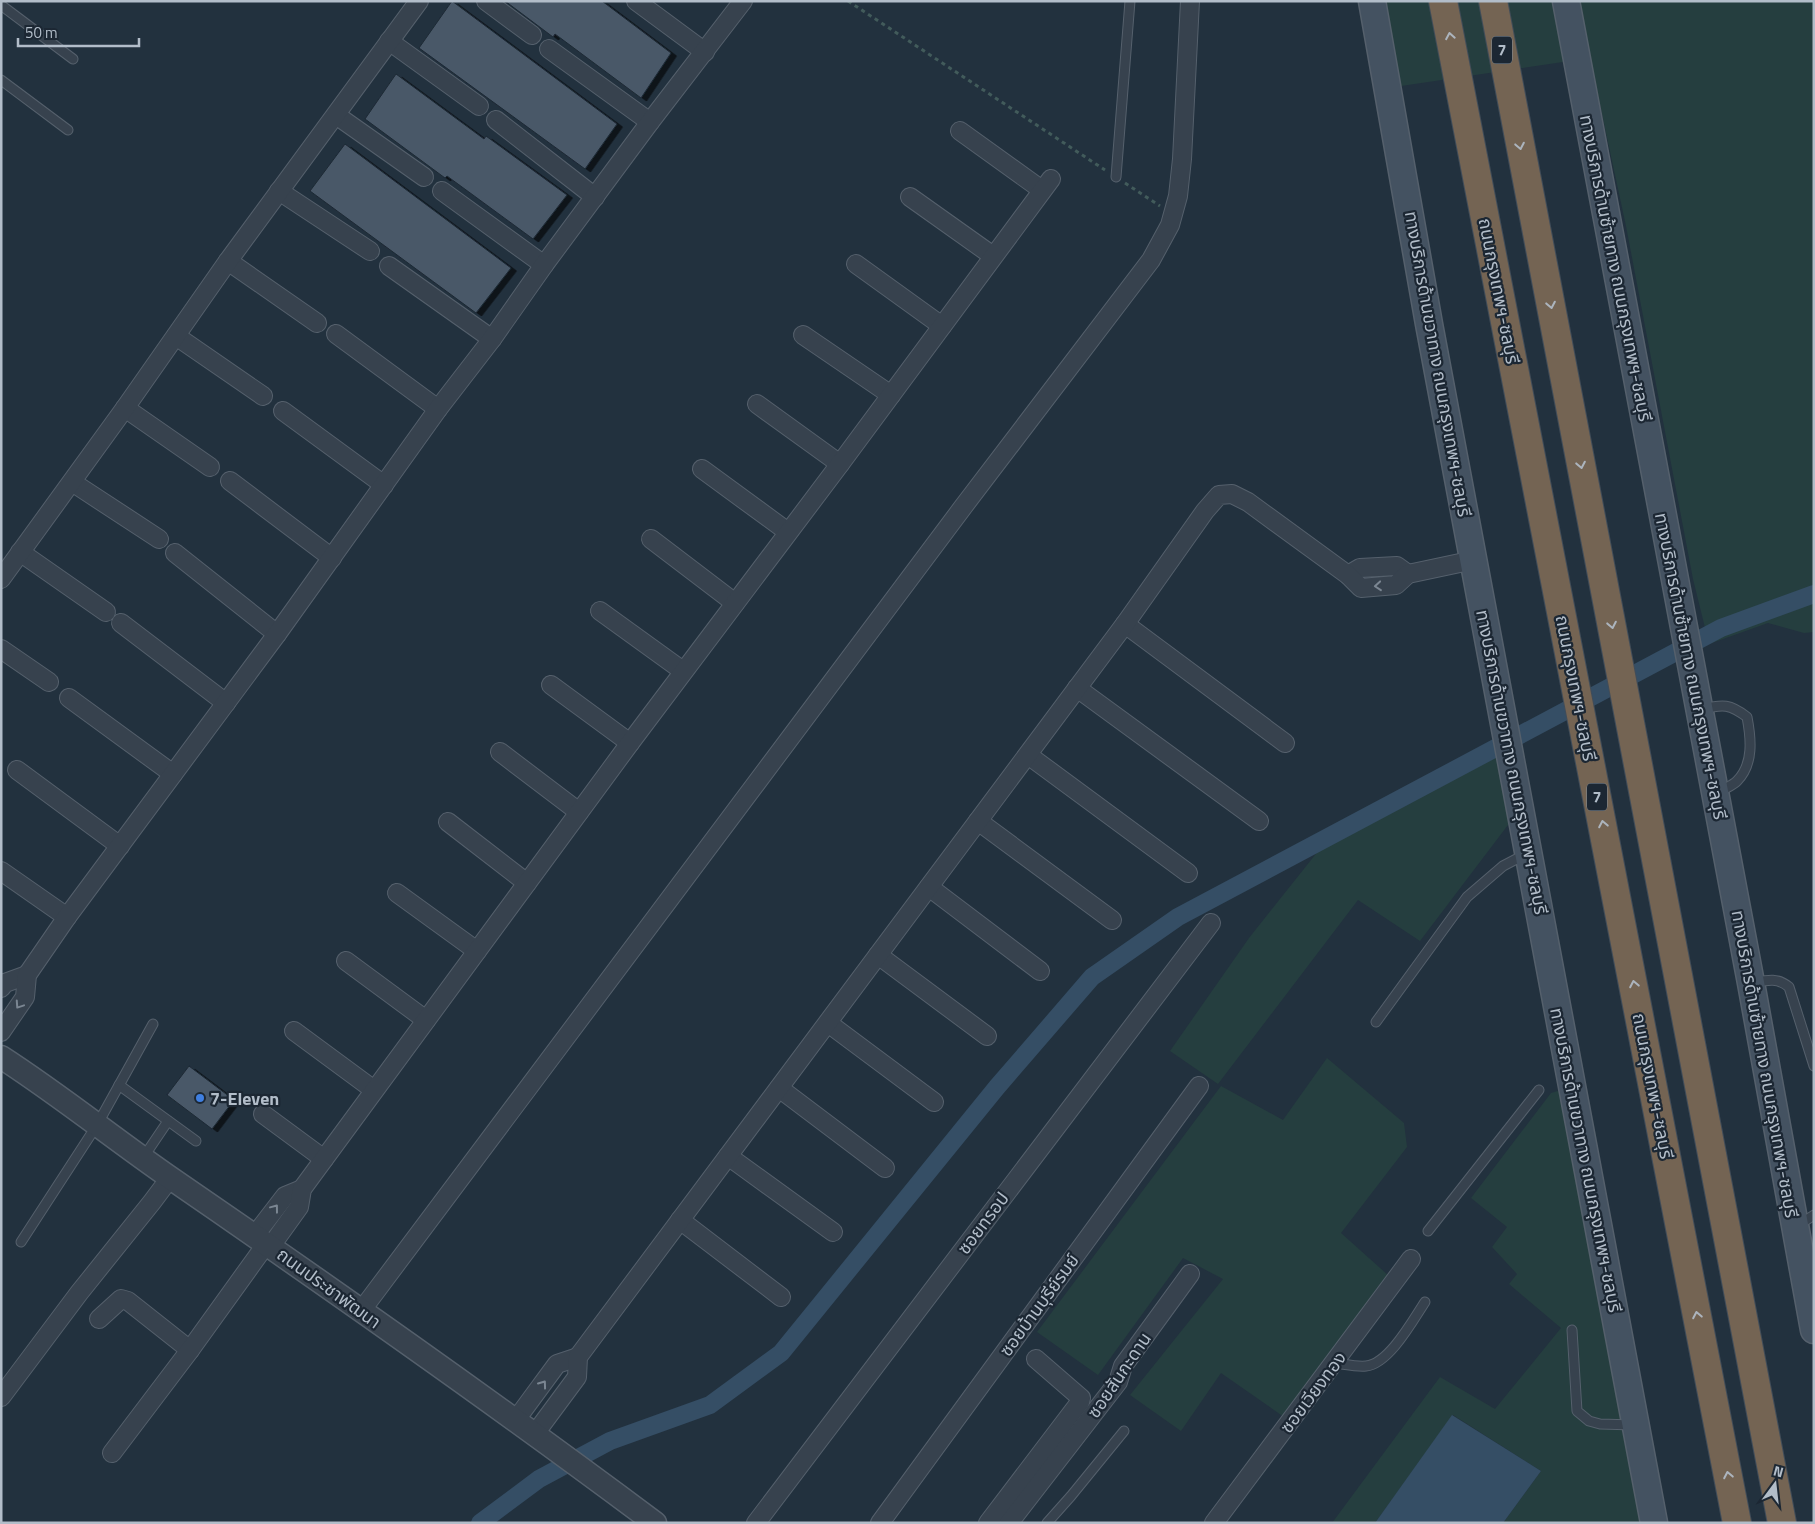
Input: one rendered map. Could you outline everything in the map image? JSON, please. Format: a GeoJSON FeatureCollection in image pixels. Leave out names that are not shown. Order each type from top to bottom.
{"type":"FeatureCollection","features":[{"type":"Feature","properties":{"kind":"highway","name":"ถนนกรุงเทพฯ-ชลบุรี"},"geometry":{"type":"LineString","coordinates":[[1444,1],[1737,1523]]}},
{"type":"Feature","properties":{"kind":"highway","name":"7"},"geometry":{"type":"LineString","coordinates":[[1493,1],[1782,1523]]}},
{"type":"Feature","properties":{"kind":"main road","name":"ทางบริการด้านขวาทาง ถนนกรุงเทพฯ-ชลบุรี"},"geometry":{"type":"LineString","coordinates":[[1372,1],[1429,324],[1654,1523]]}},
{"type":"Feature","properties":{"kind":"main road","name":"ทางบริการด้านซ้ายทาง ถนนกรุงเทพฯ-ชลบุรี"},"geometry":{"type":"LineString","coordinates":[[1566,1],[1751,983],[1804,1221],[1814,1330]]}},
{"type":"Feature","properties":{"kind":"street"},"geometry":{"type":"LineString","coordinates":[[1,579],[125,408],[228,261],[420,1]]}},
{"type":"Feature","properties":{"kind":"street"},"geometry":{"type":"LineString","coordinates":[[486,1],[532,35]]}},
{"type":"Feature","properties":{"kind":"street"},"geometry":{"type":"LineString","coordinates":[[636,1],[705,52]]}},
{"type":"Feature","properties":{"kind":"street"},"geometry":{"type":"LineString","coordinates":[[1,1032],[25,997],[27,975],[67,917],[277,634],[438,409],[492,339],[650,122],[743,1]]}},
{"type":"Feature","properties":{"kind":"street"},"geometry":{"type":"LineString","coordinates":[[362,1311],[962,507],[1151,260],[1170,225],[1178,196],[1182,159],[1190,1]]}},
{"type":"Feature","properties":{"kind":"street"},"geometry":{"type":"LineString","coordinates":[[389,41],[479,106]]}},
{"type":"Feature","properties":{"kind":"street"},"geometry":{"type":"LineString","coordinates":[[550,49],[650,122]]}},
{"type":"Feature","properties":{"kind":"street"},"geometry":{"type":"LineString","coordinates":[[336,115],[424,176]]}},
{"type":"Feature","properties":{"kind":"street"},"geometry":{"type":"LineString","coordinates":[[496,120],[595,197]]}},
{"type":"Feature","properties":{"kind":"street"},"geometry":{"type":"LineString","coordinates":[[112,1453],[190,1350],[265,1242],[299,1207],[302,1189],[374,1090],[1046,184],[960,131]]}},
{"type":"Feature","properties":{"kind":"street"},"geometry":{"type":"LineString","coordinates":[[279,191],[370,251]]}},
{"type":"Feature","properties":{"kind":"street"},"geometry":{"type":"LineString","coordinates":[[442,191],[544,266]]}},
{"type":"Feature","properties":{"kind":"street"},"geometry":{"type":"LineString","coordinates":[[910,197],[993,256]]}},
{"type":"Feature","properties":{"kind":"street"},"geometry":{"type":"LineString","coordinates":[[228,261],[317,324]]}},
{"type":"Feature","properties":{"kind":"street"},"geometry":{"type":"LineString","coordinates":[[856,264],[942,326]]}},
{"type":"Feature","properties":{"kind":"street"},"geometry":{"type":"LineString","coordinates":[[389,266],[492,339]]}},
{"type":"Feature","properties":{"kind":"street"},"geometry":{"type":"LineString","coordinates":[[336,334],[438,409]]}},
{"type":"Feature","properties":{"kind":"street"},"geometry":{"type":"LineString","coordinates":[[803,335],[891,395]]}},
{"type":"Feature","properties":{"kind":"street"},"geometry":{"type":"LineString","coordinates":[[176,336],[262,396]]}},
{"type":"Feature","properties":{"kind":"street"},"geometry":{"type":"LineString","coordinates":[[756,404],[840,464]]}},
{"type":"Feature","properties":{"kind":"street"},"geometry":{"type":"LineString","coordinates":[[125,408],[210,467]]}},
{"type":"Feature","properties":{"kind":"street"},"geometry":{"type":"LineString","coordinates":[[283,411],[384,486]]}},
{"type":"Feature","properties":{"kind":"street"},"geometry":{"type":"LineString","coordinates":[[702,468],[788,532]]}},
{"type":"Feature","properties":{"kind":"street"},"geometry":{"type":"LineString","coordinates":[[230,481],[332,558]]}},
{"type":"Feature","properties":{"kind":"street"},"geometry":{"type":"LineString","coordinates":[[72,482],[159,538]]}},
{"type":"Feature","properties":{"kind":"street"},"geometry":{"type":"LineString","coordinates":[[534,1434],[577,1377],[578,1357],[1028,755],[1125,624],[1205,511],[1219,495],[1232,494],[1248,502],[1348,575],[1360,568],[1397,566],[1408,574],[1474,560]]}},
{"type":"Feature","properties":{"kind":"street"},"geometry":{"type":"LineString","coordinates":[[651,539],[735,603]]}},
{"type":"Feature","properties":{"kind":"street"},"geometry":{"type":"LineString","coordinates":[[20,552],[106,612]]}},
{"type":"Feature","properties":{"kind":"street"},"geometry":{"type":"LineString","coordinates":[[175,553],[277,634]]}},
{"type":"Feature","properties":{"kind":"street"},"geometry":{"type":"LineString","coordinates":[[600,610],[683,671]]}},
{"type":"Feature","properties":{"kind":"street"},"geometry":{"type":"LineString","coordinates":[[121,622],[226,703]]}},
{"type":"Feature","properties":{"kind":"street"},"geometry":{"type":"LineString","coordinates":[[1125,624],[1285,743]]}},
{"type":"Feature","properties":{"kind":"street"},"geometry":{"type":"LineString","coordinates":[[1,649],[49,682]]}},
{"type":"Feature","properties":{"kind":"street"},"geometry":{"type":"LineString","coordinates":[[552,685],[630,743]]}},
{"type":"Feature","properties":{"kind":"street"},"geometry":{"type":"LineString","coordinates":[[1077,688],[1259,821]]}},
{"type":"Feature","properties":{"kind":"street"},"geometry":{"type":"LineString","coordinates":[[69,698],[174,774]]}},
{"type":"Feature","properties":{"kind":"street"},"geometry":{"type":"LineString","coordinates":[[500,752],[579,812]]}},
{"type":"Feature","properties":{"kind":"street"},"geometry":{"type":"LineString","coordinates":[[1028,755],[1188,873]]}},
{"type":"Feature","properties":{"kind":"street"},"geometry":{"type":"LineString","coordinates":[[17,770],[120,846]]}},
{"type":"Feature","properties":{"kind":"street"},"geometry":{"type":"LineString","coordinates":[[978,821],[1112,920]]}},
{"type":"Feature","properties":{"kind":"street"},"geometry":{"type":"LineString","coordinates":[[448,822],[527,883]]}},
{"type":"Feature","properties":{"kind":"street"},"geometry":{"type":"LineString","coordinates":[[1,871],[67,917]]}},
{"type":"Feature","properties":{"kind":"street"},"geometry":{"type":"LineString","coordinates":[[929,887],[1040,971]]}},
{"type":"Feature","properties":{"kind":"street"},"geometry":{"type":"LineString","coordinates":[[397,893],[477,951]]}},
{"type":"Feature","properties":{"kind":"street","name":"ซอยทรอป"},"geometry":{"type":"LineString","coordinates":[[756,1523],[1211,923]]}},
{"type":"Feature","properties":{"kind":"street"},"geometry":{"type":"LineString","coordinates":[[878,955],[987,1036]]}},
{"type":"Feature","properties":{"kind":"street"},"geometry":{"type":"LineString","coordinates":[[346,960],[426,1020]]}},
{"type":"Feature","properties":{"kind":"street"},"geometry":{"type":"LineString","coordinates":[[1,988],[5,983],[27,975]]}},
{"type":"Feature","properties":{"kind":"street"},"geometry":{"type":"LineString","coordinates":[[828,1023],[934,1102]]}},
{"type":"Feature","properties":{"kind":"street"},"geometry":{"type":"LineString","coordinates":[[294,1031],[374,1090]]}},
{"type":"Feature","properties":{"kind":"street","name":"ถนนประชาพัฒนา"},"geometry":{"type":"LineString","coordinates":[[2,1060],[265,1242],[591,1475],[655,1523]]}},
{"type":"Feature","properties":{"kind":"street","name":"ซอยบ้านบุรีย์รมย์"},"geometry":{"type":"LineString","coordinates":[[880,1523],[1199,1086]]}},
{"type":"Feature","properties":{"kind":"street"},"geometry":{"type":"LineString","coordinates":[[779,1088],[885,1168]]}},
{"type":"Feature","properties":{"kind":"street"},"geometry":{"type":"LineString","coordinates":[[264,1114],[324,1159]]}},
{"type":"Feature","properties":{"kind":"street"},"geometry":{"type":"LineString","coordinates":[[728,1156],[833,1232]]}},
{"type":"Feature","properties":{"kind":"street"},"geometry":{"type":"LineString","coordinates":[[1,1397],[79,1293],[170,1178]]}},
{"type":"Feature","properties":{"kind":"street"},"geometry":{"type":"LineString","coordinates":[[680,1220],[781,1298]]}},
{"type":"Feature","properties":{"kind":"street","name":"ซอยเวียงทอง"},"geometry":{"type":"LineString","coordinates":[[1214,1523],[1411,1260]]}},
{"type":"Feature","properties":{"kind":"street","name":"ซอยสันกะดาน"},"geometry":{"type":"LineString","coordinates":[[1009,1523],[1118,1382],[1123,1366],[1190,1274]]}},
{"type":"Feature","properties":{"kind":"street"},"geometry":{"type":"LineString","coordinates":[[99,1319],[121,1299],[128,1301],[190,1350]]}},
{"type":"Feature","properties":{"kind":"street"},"geometry":{"type":"LineString","coordinates":[[515,1421],[557,1364],[578,1357]]}},
{"type":"Feature","properties":{"kind":"street"},"geometry":{"type":"LineString","coordinates":[[988,1523],[1080,1402],[1081,1398],[1036,1359]]}},
{"type":"Feature","properties":{"kind":"lane"},"geometry":{"type":"LineString","coordinates":[[1116,177],[1130,1]]}},
{"type":"Feature","properties":{"kind":"lane"},"geometry":{"type":"LineString","coordinates":[[1,5],[73,59]]}},
{"type":"Feature","properties":{"kind":"lane"},"geometry":{"type":"LineString","coordinates":[[1,80],[68,130]]}},
{"type":"Feature","properties":{"kind":"lane"},"geometry":{"type":"LineString","coordinates":[[1699,710],[1722,705],[1736,708],[1748,717],[1751,735],[1746,768],[1737,780],[1715,795]]}},
{"type":"Feature","properties":{"kind":"lane"},"geometry":{"type":"LineString","coordinates":[[1376,1022],[1467,897],[1503,866],[1528,852]]}},
{"type":"Feature","properties":{"kind":"lane"},"geometry":{"type":"LineString","coordinates":[[1751,983],[1771,980],[1782,981],[1789,987],[1814,1066]]}},
{"type":"Feature","properties":{"kind":"lane"},"geometry":{"type":"LineString","coordinates":[[21,1242],[97,1125],[153,1024]]}},
{"type":"Feature","properties":{"kind":"lane"},"geometry":{"type":"LineString","coordinates":[[119,1085],[196,1141]]}},
{"type":"Feature","properties":{"kind":"lane"},"geometry":{"type":"LineString","coordinates":[[1428,1231],[1539,1090]]}},
{"type":"Feature","properties":{"kind":"lane"},"geometry":{"type":"LineString","coordinates":[[143,1158],[168,1121]]}},
{"type":"Feature","properties":{"kind":"lane"},"geometry":{"type":"LineString","coordinates":[[1335,1363],[1367,1366],[1381,1359],[1396,1344],[1425,1302]]}},
{"type":"Feature","properties":{"kind":"lane"},"geometry":{"type":"LineString","coordinates":[[1572,1330],[1578,1411],[1589,1421],[1600,1424],[1636,1425]]}},
{"type":"Feature","properties":{"kind":"lane"},"geometry":{"type":"LineString","coordinates":[[1047,1523],[1124,1431]]}},
{"type":"Feature","properties":{"kind":"path"},"geometry":{"type":"LineString","coordinates":[[848,1],[1173,214]]}},
{"type":"Feature","properties":{"kind":"green space"},"geometry":{"type":"Polygon","coordinates":[[[1359,1],[1814,1],[1814,632],[1804,633],[1768,623],[1709,644],[1693,579],[1626,226],[1590,58],[1374,90],[1359,1]]]}},
{"type":"Feature","properties":{"kind":"green space"},"geometry":{"type":"Polygon","coordinates":[[[1500,755],[1511,821],[1420,941],[1358,900],[1218,1084],[1170,1051],[1249,938],[1319,850],[1500,755]]]}},
{"type":"Feature","properties":{"kind":"green space"},"geometry":{"type":"Polygon","coordinates":[[[1327,1058],[1404,1123],[1407,1147],[1341,1233],[1389,1276],[1284,1417],[1221,1373],[1181,1431],[1130,1395],[1223,1279],[1183,1258],[1098,1375],[1037,1332],[1221,1086],[1283,1120],[1327,1058]]]}},
{"type":"Feature","properties":{"kind":"green space"},"geometry":{"type":"Polygon","coordinates":[[[1564,1089],[1624,1440],[1641,1523],[1503,1523],[1541,1471],[1453,1415],[1375,1523],[1332,1523],[1440,1377],[1495,1409],[1561,1328],[1509,1284],[1517,1274],[1492,1247],[1507,1227],[1471,1198],[1551,1093],[1564,1089]]]}},
{"type":"Feature","properties":{"kind":"water"},"geometry":{"type":"Polygon","coordinates":[[[1452,1415],[1541,1471],[1503,1523],[1375,1523],[1452,1415]]]}},
{"type":"Feature","properties":{"kind":"building"},"geometry":{"type":"Polygon","coordinates":[[[452,1],[617,124],[585,169],[419,48],[452,1]]]}},
{"type":"Feature","properties":{"kind":"building"},"geometry":{"type":"Polygon","coordinates":[[[505,1],[602,1],[671,53],[641,98],[555,34],[553,37],[505,1]]]}},
{"type":"Feature","properties":{"kind":"building"},"geometry":{"type":"Polygon","coordinates":[[[396,74],[484,139],[486,136],[567,195],[533,239],[447,176],[445,178],[365,119],[396,74]]]}},
{"type":"Feature","properties":{"kind":"building"},"geometry":{"type":"Polygon","coordinates":[[[345,144],[511,268],[476,313],[310,191],[345,144]]]}},
{"type":"Feature","properties":{"kind":"building","name":"7-Eleven"},"geometry":{"type":"Polygon","coordinates":[[[189,1066],[234,1100],[212,1129],[167,1095],[189,1066]]]}},
{"type":"Feature","properties":{"kind":"waterway"},"geometry":{"type":"LineString","coordinates":[[480,1523],[539,1479],[610,1441],[710,1405],[781,1353],[997,1087],[1092,977],[1178,917],[1721,628],[1814,594]]}},
{"type":"Feature","properties":{"kind":"place","name":"7-Eleven"},"geometry":{"type":"Point","coordinates":[200,1098]}}]}
